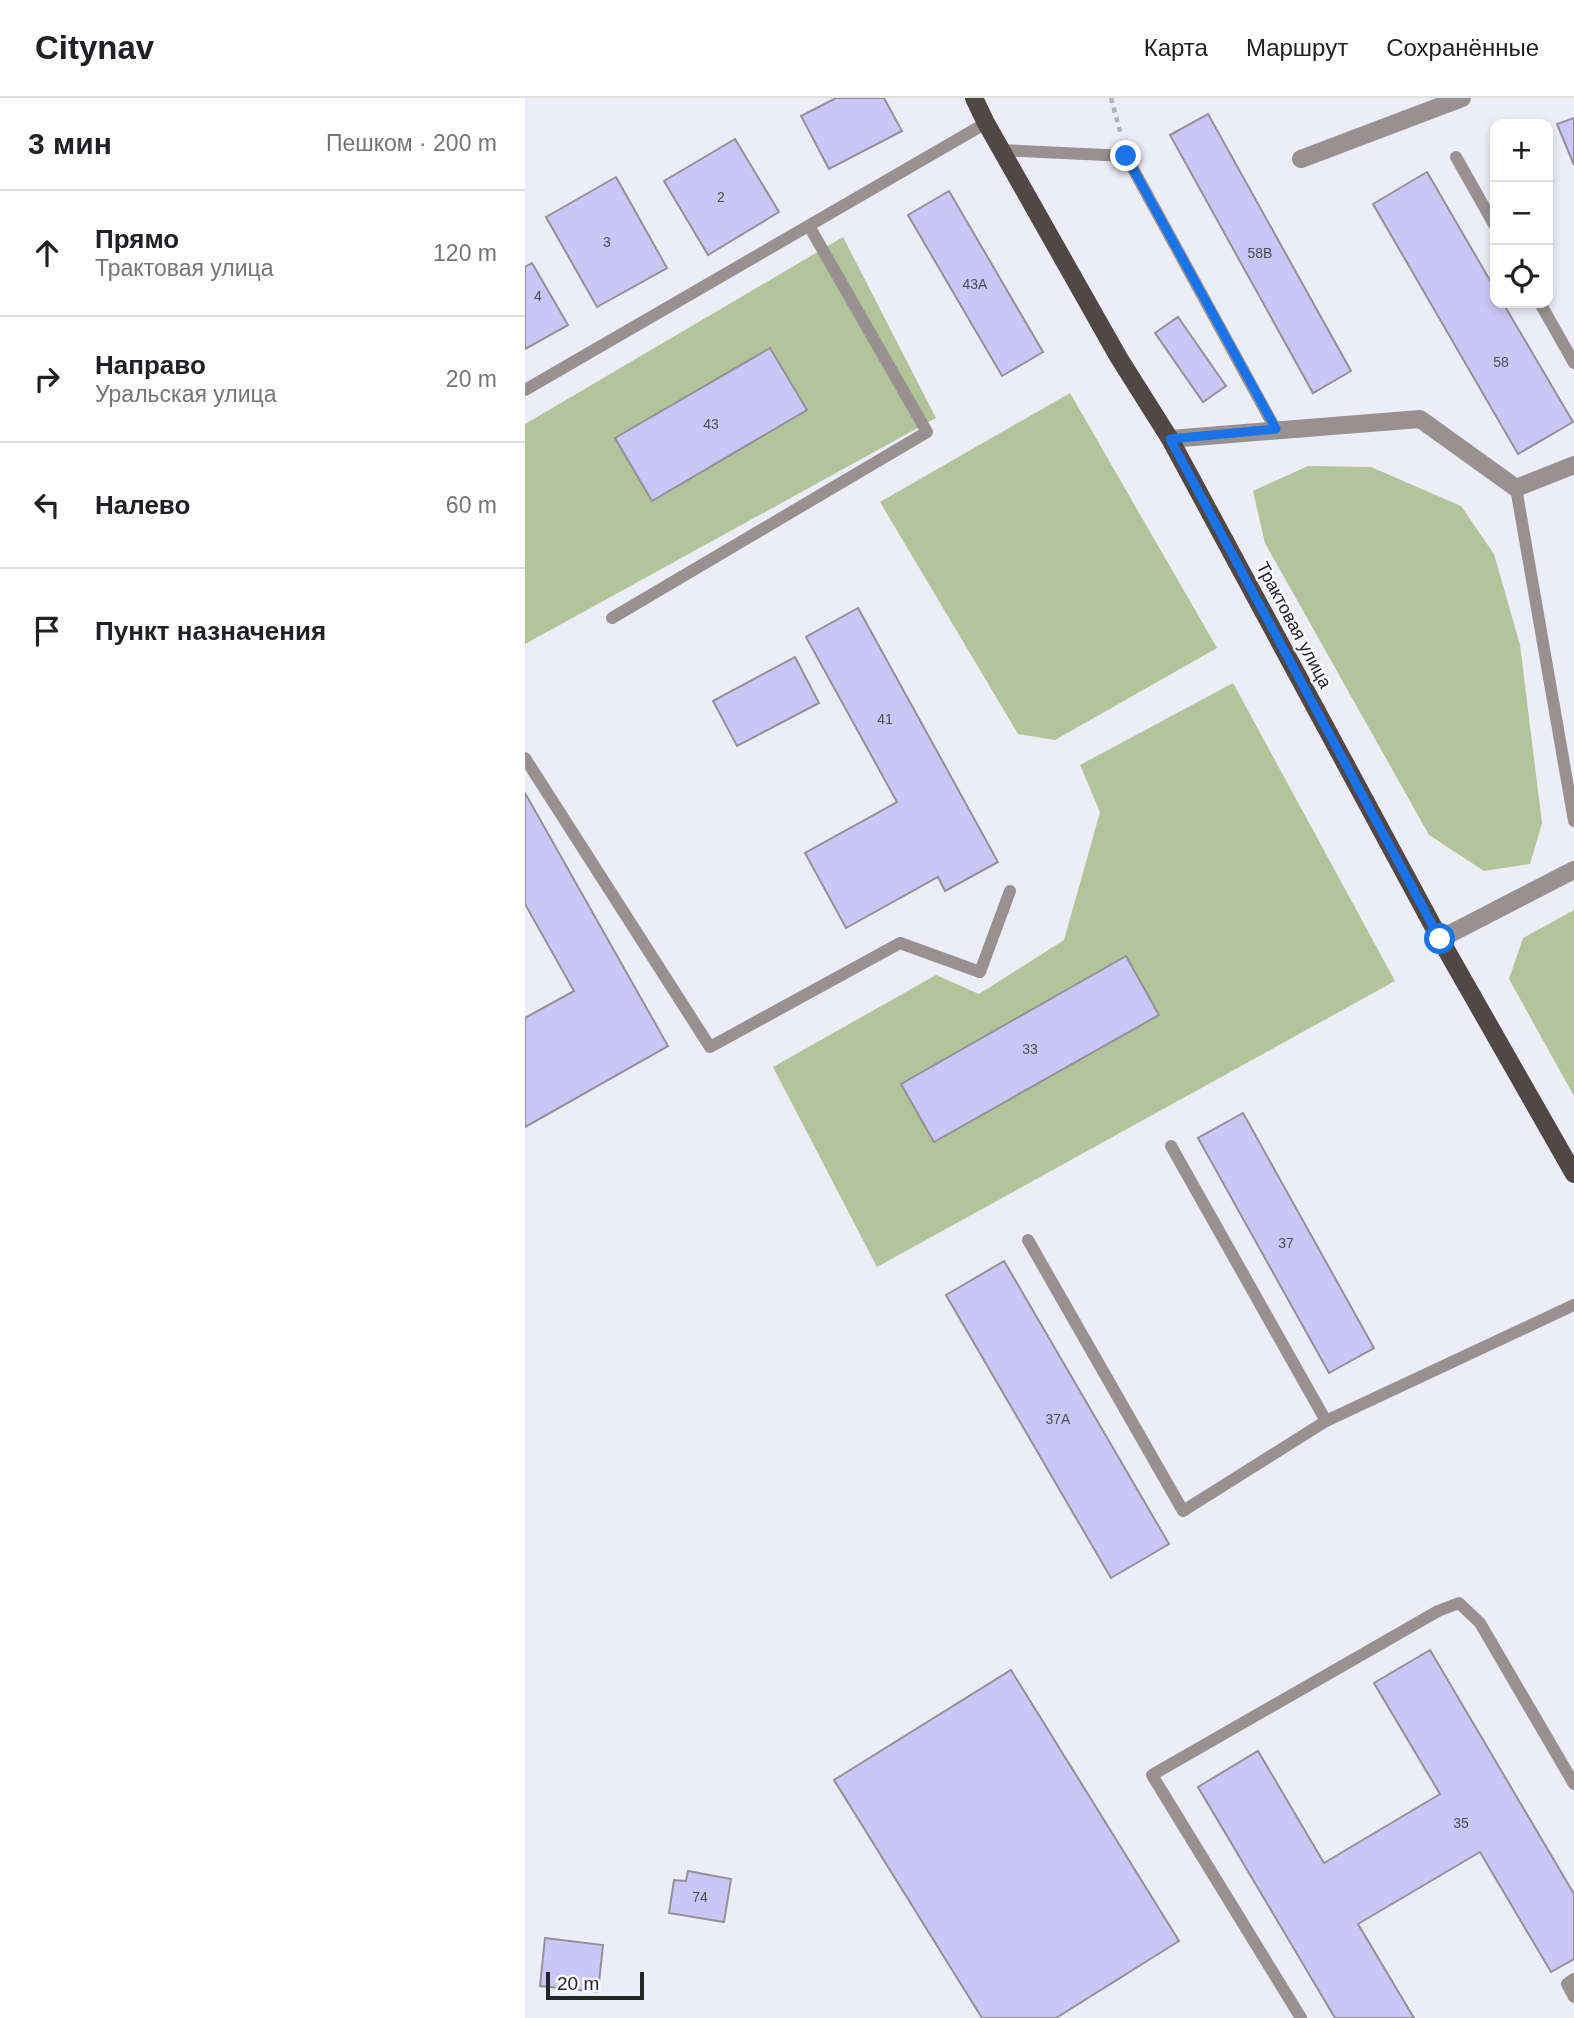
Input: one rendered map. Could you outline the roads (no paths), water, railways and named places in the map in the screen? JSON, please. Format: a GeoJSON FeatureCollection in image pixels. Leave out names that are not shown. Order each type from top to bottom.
{"type":"FeatureCollection","features":[{"type":"Feature","properties":{"kind":"main road","name":"Трактовая улица"},"geometry":{"type":"LineString","coordinates":[[974,98],[1119,358],[1170,439],[1440,939],[1574,1174]]}},
{"type":"Feature","properties":{"kind":"street"},"geometry":{"type":"LineString","coordinates":[[1301,159],[1462,98]]}},
{"type":"Feature","properties":{"kind":"street"},"geometry":{"type":"LineString","coordinates":[[1170,439],[1420,419],[1515,488],[1574,465]]}},
{"type":"Feature","properties":{"kind":"street"},"geometry":{"type":"LineString","coordinates":[[1440,939],[1574,870]]}},
{"type":"Feature","properties":{"kind":"lane"},"geometry":{"type":"LineString","coordinates":[[525,390],[986,123]]}},
{"type":"Feature","properties":{"kind":"lane"},"geometry":{"type":"LineString","coordinates":[[1002,150],[1126,156],[1276,429]]}},
{"type":"Feature","properties":{"kind":"lane"},"geometry":{"type":"LineString","coordinates":[[1456,157],[1490,217]]}},
{"type":"Feature","properties":{"kind":"lane"},"geometry":{"type":"LineString","coordinates":[[612,618],[927,432],[810,226]]}},
{"type":"Feature","properties":{"kind":"lane"},"geometry":{"type":"LineString","coordinates":[[1542,308],[1574,363]]}},
{"type":"Feature","properties":{"kind":"lane"},"geometry":{"type":"LineString","coordinates":[[1515,488],[1574,821]]}},
{"type":"Feature","properties":{"kind":"lane"},"geometry":{"type":"LineString","coordinates":[[525,758],[710,1047],[900,943],[980,972],[1010,891]]}},
{"type":"Feature","properties":{"kind":"lane"},"geometry":{"type":"LineString","coordinates":[[1171,1146],[1326,1421]]}},
{"type":"Feature","properties":{"kind":"lane"},"geometry":{"type":"LineString","coordinates":[[1028,1240],[1183,1511],[1326,1421],[1574,1305]]}},
{"type":"Feature","properties":{"kind":"lane"},"geometry":{"type":"LineString","coordinates":[[1301,2018],[1152,1775],[1438,1611],[1459,1603],[1480,1623],[1574,1784]]}},
{"type":"Feature","properties":{"kind":"lane"},"geometry":{"type":"LineString","coordinates":[[1574,1979],[1567,1984],[1574,1997]]}}]}
